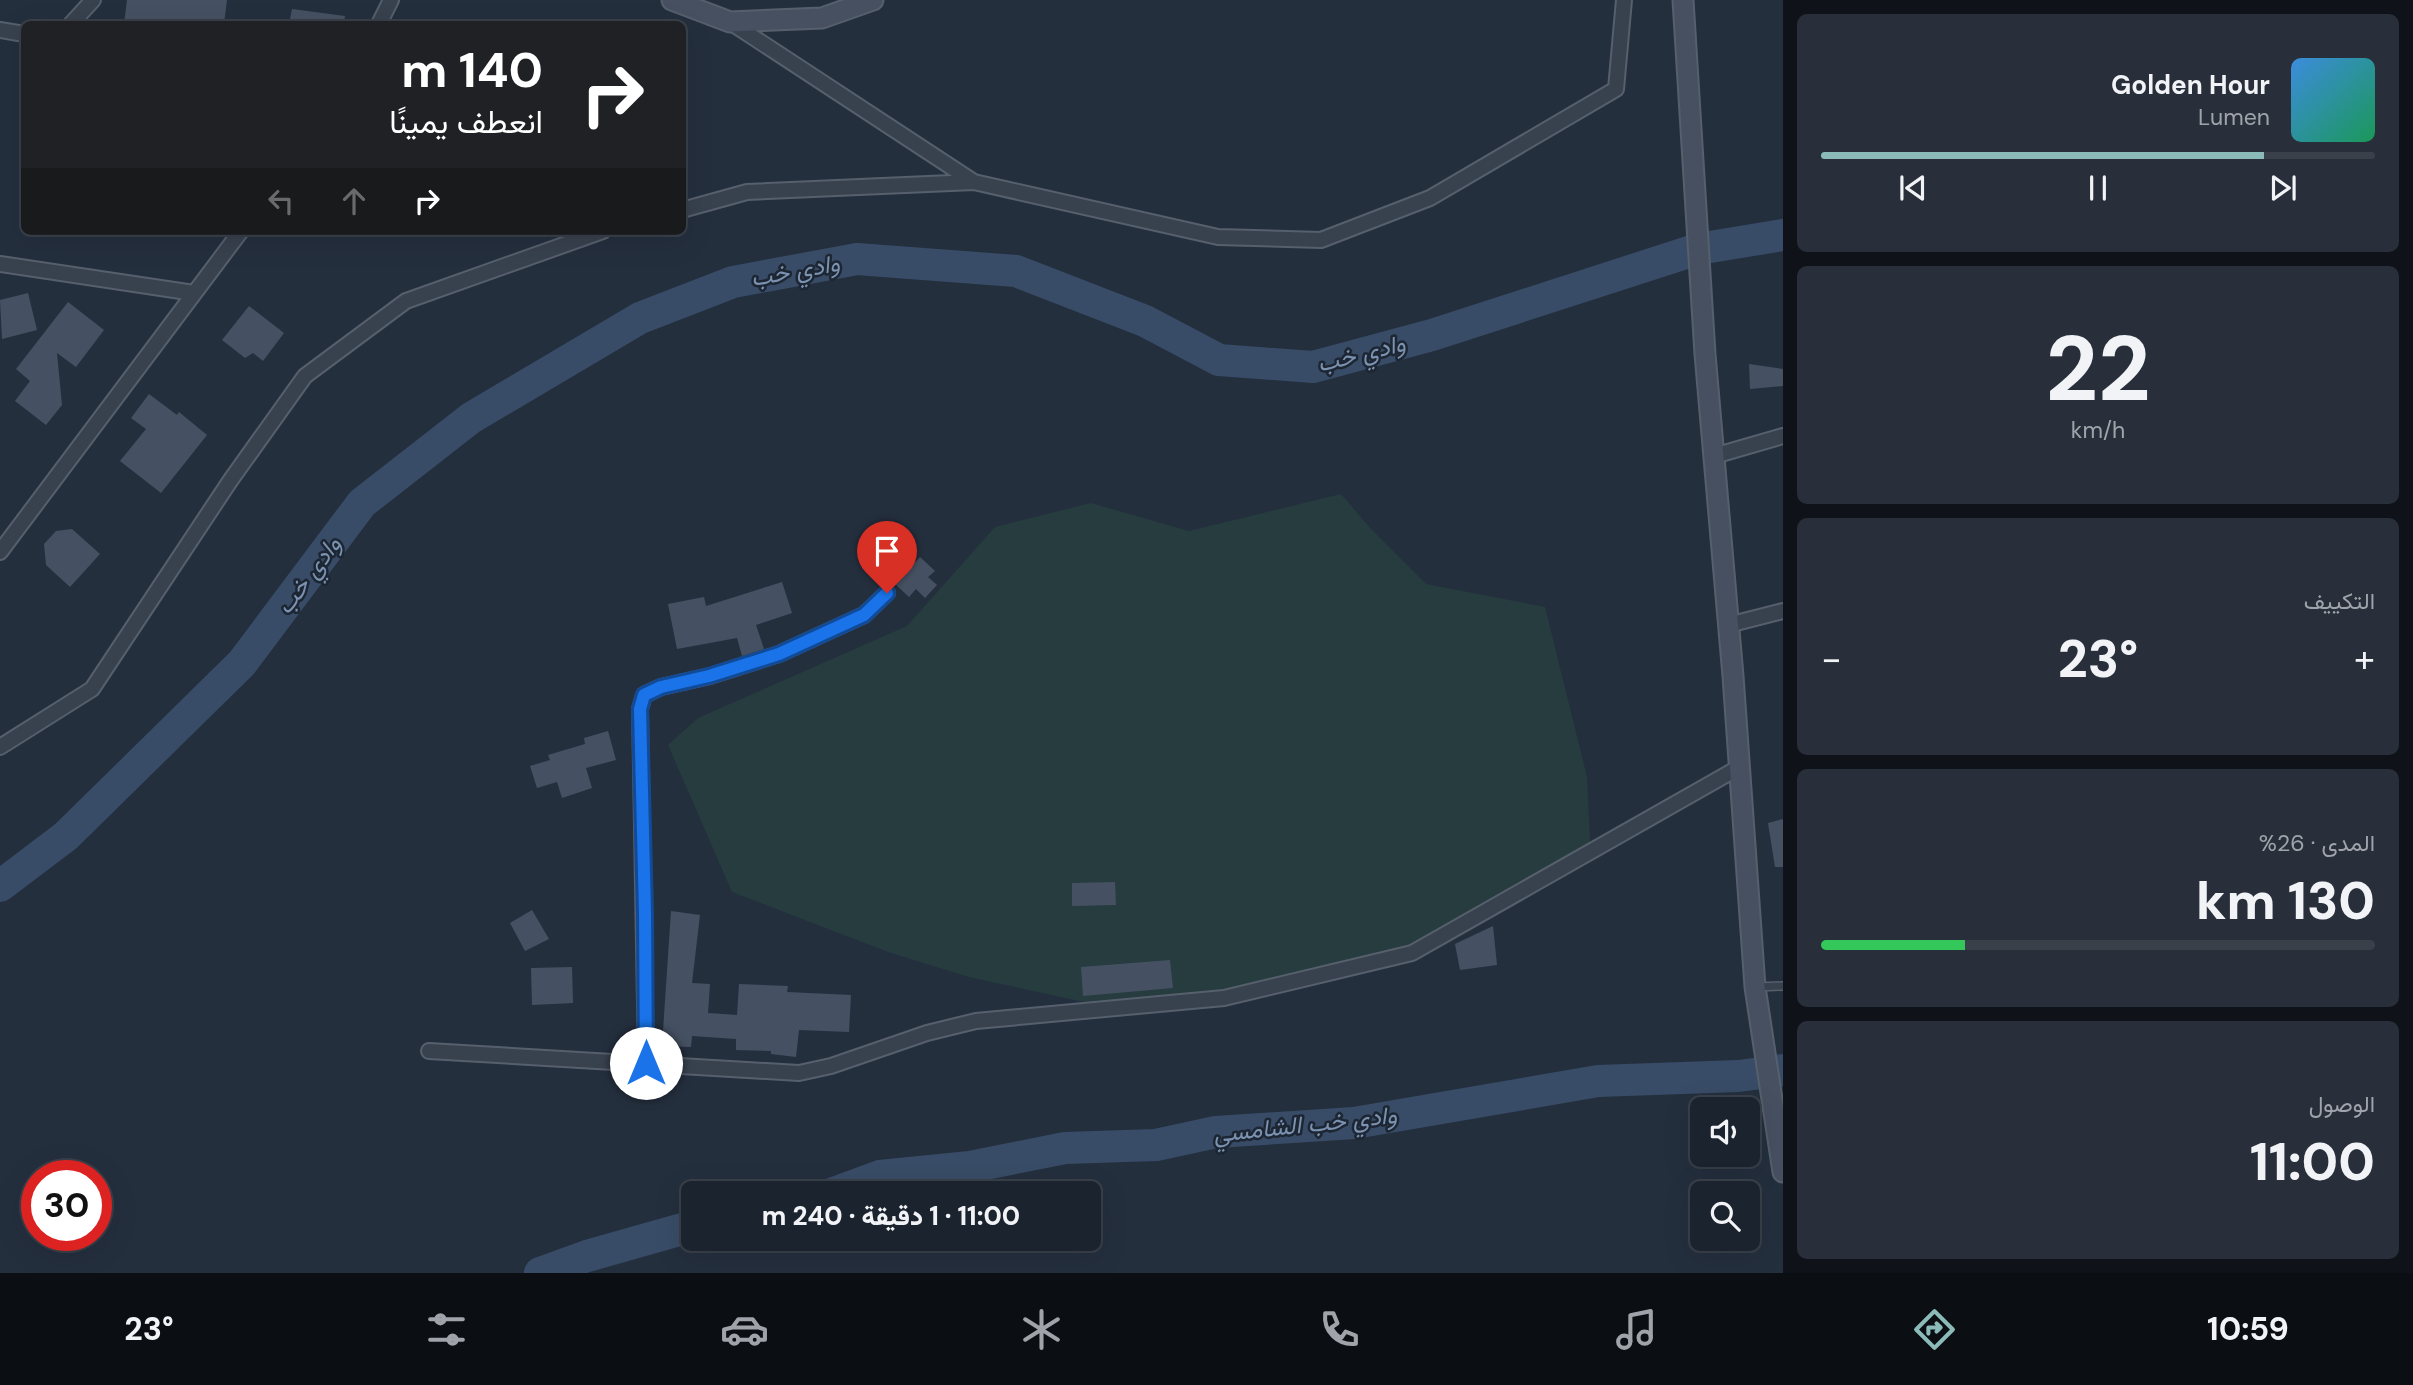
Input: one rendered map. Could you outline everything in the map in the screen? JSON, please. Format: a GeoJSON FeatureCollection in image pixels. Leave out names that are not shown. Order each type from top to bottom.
{"type":"FeatureCollection","features":[{"type":"Feature","properties":{"kind":"street"},"geometry":{"type":"LineString","coordinates":[[74,21],[93,0]]}},
{"type":"Feature","properties":{"kind":"street"},"geometry":{"type":"LineString","coordinates":[[380,21],[391,0]]}},
{"type":"Feature","properties":{"kind":"street"},"geometry":{"type":"LineString","coordinates":[[672,0],[730,22],[974,182]]}},
{"type":"Feature","properties":{"kind":"street"},"geometry":{"type":"LineString","coordinates":[[730,22],[821,18],[873,0]]}},
{"type":"Feature","properties":{"kind":"street"},"geometry":{"type":"LineString","coordinates":[[686,208],[747,192],[974,182],[1218,237],[1321,240],[1430,198],[1616,89],[1624,0]]}},
{"type":"Feature","properties":{"kind":"street"},"geometry":{"type":"LineString","coordinates":[[1683,0],[1695,207],[1755,987],[1783,1172]]}},
{"type":"Feature","properties":{"kind":"street"},"geometry":{"type":"LineString","coordinates":[[0,30],[21,34]]}},
{"type":"Feature","properties":{"kind":"street"},"geometry":{"type":"LineString","coordinates":[[0,552],[238,235]]}},
{"type":"Feature","properties":{"kind":"street"},"geometry":{"type":"LineString","coordinates":[[0,747],[92,689],[230,481],[305,376],[406,301],[592,235]]}},
{"type":"Feature","properties":{"kind":"street"},"geometry":{"type":"LineString","coordinates":[[0,264],[194,293]]}},
{"type":"Feature","properties":{"kind":"street"},"geometry":{"type":"LineString","coordinates":[[1714,456],[1783,436]]}},
{"type":"Feature","properties":{"kind":"street"},"geometry":{"type":"LineString","coordinates":[[646,1063],[640,709],[644,695],[661,687],[709,676],[779,654],[864,615],[887,593]]}},
{"type":"Feature","properties":{"kind":"street"},"geometry":{"type":"LineString","coordinates":[[1728,625],[1783,611]]}},
{"type":"Feature","properties":{"kind":"street"},"geometry":{"type":"LineString","coordinates":[[429,1051],[799,1073],[831,1066],[927,1033],[976,1021],[1224,998],[1412,953],[1738,768]]}},
{"type":"Feature","properties":{"kind":"lane"},"geometry":{"type":"LineString","coordinates":[[1755,987],[1783,986]]}},
{"type":"Feature","properties":{"kind":"green space"},"geometry":{"type":"Polygon","coordinates":[[[1341,494],[1371,529],[1426,584],[1545,607],[1587,777],[1591,860],[1408,960],[1220,1004],[1084,1002],[969,977],[888,952],[732,892],[668,745],[698,718],[907,626],[995,527],[1091,503],[1189,531],[1341,494]]]}},
{"type":"Feature","properties":{"kind":"building"},"geometry":{"type":"Polygon","coordinates":[[[127,0],[227,0],[224,21],[124,21],[127,0]]]}},
{"type":"Feature","properties":{"kind":"building"},"geometry":{"type":"Polygon","coordinates":[[[292,9],[345,16],[344,21],[290,21],[292,9]]]}},
{"type":"Feature","properties":{"kind":"building"},"geometry":{"type":"Polygon","coordinates":[[[28,293],[37,330],[2,339],[0,300],[28,293]]]}},
{"type":"Feature","properties":{"kind":"building"},"geometry":{"type":"Polygon","coordinates":[[[68,302],[104,330],[76,367],[57,353],[62,405],[46,425],[15,401],[30,381],[16,369],[68,302]]]}},
{"type":"Feature","properties":{"kind":"building"},"geometry":{"type":"Polygon","coordinates":[[[249,306],[284,333],[263,361],[253,353],[245,358],[222,340],[249,306]]]}},
{"type":"Feature","properties":{"kind":"building"},"geometry":{"type":"Polygon","coordinates":[[[1749,364],[1783,369],[1783,386],[1750,389],[1749,364]]]}},
{"type":"Feature","properties":{"kind":"building"},"geometry":{"type":"Polygon","coordinates":[[[149,394],[177,415],[179,412],[207,435],[161,493],[120,461],[146,429],[131,418],[149,394]]]}},
{"type":"Feature","properties":{"kind":"building"},"geometry":{"type":"Polygon","coordinates":[[[72,529],[100,554],[70,587],[46,565],[44,544],[56,531],[72,529]]]}},
{"type":"Feature","properties":{"kind":"building"},"geometry":{"type":"Polygon","coordinates":[[[920,557],[935,571],[928,577],[937,585],[925,598],[916,589],[909,597],[895,584],[920,557]]]}},
{"type":"Feature","properties":{"kind":"building"},"geometry":{"type":"Polygon","coordinates":[[[782,582],[792,613],[756,625],[764,649],[742,656],[737,638],[677,649],[668,604],[704,597],[706,606],[782,582]]]}},
{"type":"Feature","properties":{"kind":"building"},"geometry":{"type":"Polygon","coordinates":[[[608,731],[616,760],[586,768],[592,788],[562,798],[557,782],[537,788],[530,766],[550,760],[548,755],[585,744],[584,738],[608,731]]]}},
{"type":"Feature","properties":{"kind":"building"},"geometry":{"type":"Polygon","coordinates":[[[1783,819],[1783,867],[1775,867],[1768,823],[1783,819]]]}},
{"type":"Feature","properties":{"kind":"building"},"geometry":{"type":"Polygon","coordinates":[[[1115,882],[1116,905],[1072,906],[1072,883],[1115,882]]]}},
{"type":"Feature","properties":{"kind":"building"},"geometry":{"type":"Polygon","coordinates":[[[532,910],[549,939],[525,951],[510,923],[532,910]]]}},
{"type":"Feature","properties":{"kind":"building"},"geometry":{"type":"Polygon","coordinates":[[[671,911],[700,915],[692,983],[710,984],[708,1013],[737,1015],[739,984],[788,986],[787,992],[851,995],[849,1032],[799,1030],[796,1057],[771,1054],[771,1051],[736,1050],[736,1039],[692,1036],[691,1047],[662,1046],[671,911]]]}},
{"type":"Feature","properties":{"kind":"building"},"geometry":{"type":"Polygon","coordinates":[[[1493,926],[1497,965],[1460,970],[1455,944],[1493,926]]]}},
{"type":"Feature","properties":{"kind":"building"},"geometry":{"type":"Polygon","coordinates":[[[1170,960],[1173,988],[1083,996],[1081,967],[1170,960]]]}},
{"type":"Feature","properties":{"kind":"building"},"geometry":{"type":"Polygon","coordinates":[[[572,967],[573,1003],[532,1005],[531,968],[572,967]]]}},
{"type":"Feature","properties":{"kind":"waterway","name":"وادي خب"},"geometry":{"type":"LineString","coordinates":[[0,886],[66,836],[242,663],[362,503],[471,418],[640,318],[733,282],[857,259],[1016,271],[1145,321],[1219,360],[1313,367],[1432,335],[1698,249],[1783,235]]}},
{"type":"Feature","properties":{"kind":"waterway","name":"وادي خب الشامسي"},"geometry":{"type":"LineString","coordinates":[[866,1181],[880,1176],[970,1167],[1065,1148],[1156,1145],[1216,1132],[1354,1123],[1598,1081],[1739,1076],[1783,1070]]}},
{"type":"Feature","properties":{"kind":"waterway","name":"وادي خب الشامسي"},"geometry":{"type":"LineString","coordinates":[[540,1273],[587,1256],[681,1229]]}},
{"type":"Feature","properties":{"kind":"route"},"geometry":{"type":"LineString","coordinates":[[646,1063],[640,709],[644,695],[661,687],[709,676],[779,654],[864,615],[887,593]]}}]}
